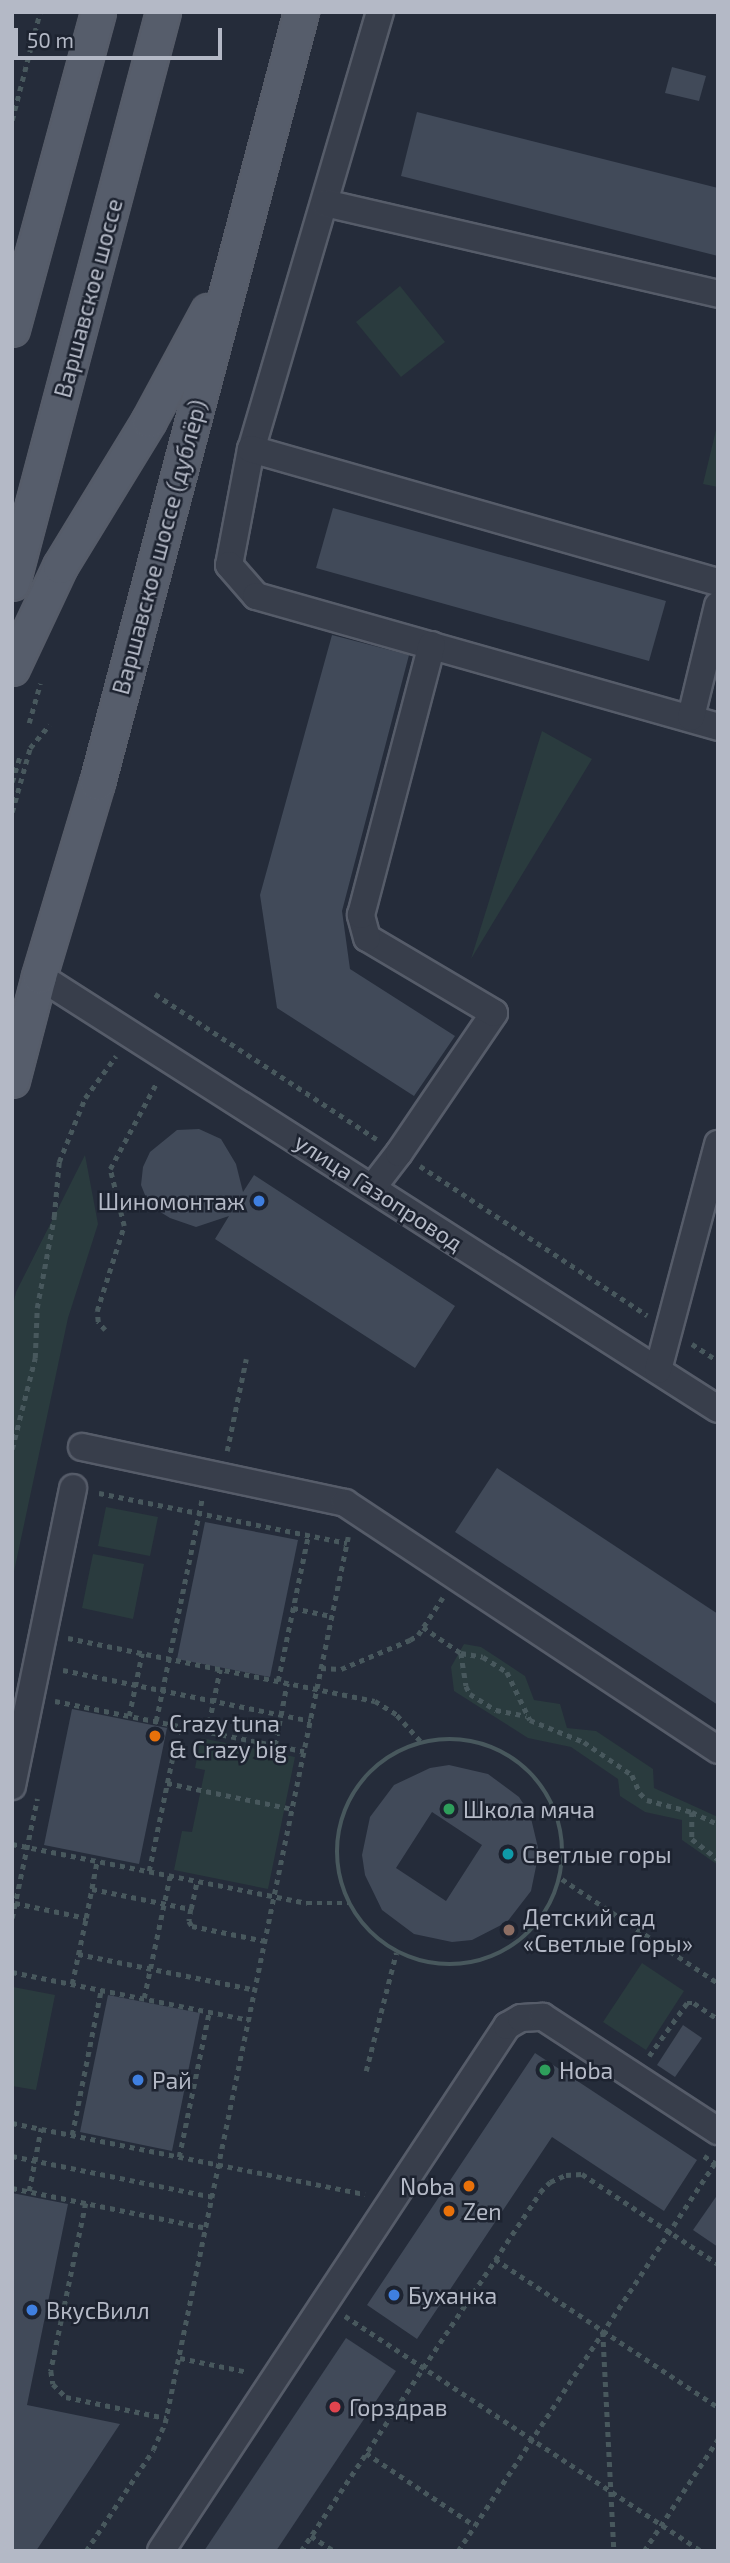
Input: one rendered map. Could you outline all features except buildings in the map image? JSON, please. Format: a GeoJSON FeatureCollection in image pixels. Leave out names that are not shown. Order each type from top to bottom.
{"type":"FeatureCollection","features":[{"type":"Feature","properties":{"kind":"main road"},"geometry":{"type":"LineString","coordinates":[[12,329],[98,12]]}},
{"type":"Feature","properties":{"kind":"main road","name":"Варшавское шоссе"},"geometry":{"type":"LineString","coordinates":[[12,583],[163,12]]}},
{"type":"Feature","properties":{"kind":"main road","name":"Варшавское шоссе (дублёр)"},"geometry":{"type":"LineString","coordinates":[[12,1080],[39,976],[97,783],[176,476],[238,256],[301,12]]}},
{"type":"Feature","properties":{"kind":"main road"},"geometry":{"type":"LineString","coordinates":[[27,672],[60,566],[149,421],[238,256]]}},
{"type":"Feature","properties":{"kind":"street"},"geometry":{"type":"LineString","coordinates":[[380,12],[251,449],[229,565],[256,596],[691,717],[718,727]]}},
{"type":"Feature","properties":{"kind":"street"},"geometry":{"type":"LineString","coordinates":[[325,203],[718,294]]}},
{"type":"Feature","properties":{"kind":"street"},"geometry":{"type":"LineString","coordinates":[[251,449],[718,582]]}},
{"type":"Feature","properties":{"kind":"street"},"geometry":{"type":"LineString","coordinates":[[691,717],[718,605]]}},
{"type":"Feature","properties":{"kind":"street"},"geometry":{"type":"LineString","coordinates":[[372,1188],[400,1153],[494,1013],[367,938],[361,915],[432,645]]}},
{"type":"Feature","properties":{"kind":"street","name":"улица Газопровод"},"geometry":{"type":"LineString","coordinates":[[39,976],[718,1409]]}},
{"type":"Feature","properties":{"kind":"street"},"geometry":{"type":"LineString","coordinates":[[658,1370],[718,1144]]}},
{"type":"Feature","properties":{"kind":"street"},"geometry":{"type":"LineString","coordinates":[[82,1447],[331,1498],[354,1509],[718,1750]]}},
{"type":"Feature","properties":{"kind":"street"},"geometry":{"type":"LineString","coordinates":[[12,1786],[73,1488]]}},
{"type":"Feature","properties":{"kind":"street"},"geometry":{"type":"LineString","coordinates":[[161,2551],[507,2026],[513,2022],[543,2017],[718,2131]]}},
{"type":"Feature","properties":{"kind":"path"},"geometry":{"type":"LineString","coordinates":[[12,120],[40,12]]}},
{"type":"Feature","properties":{"kind":"path"},"geometry":{"type":"LineString","coordinates":[[27,672],[29,723]]}},
{"type":"Feature","properties":{"kind":"path"},"geometry":{"type":"LineString","coordinates":[[12,812],[30,747],[49,725]]}},
{"type":"Feature","properties":{"kind":"path"},"geometry":{"type":"LineString","coordinates":[[12,782],[20,755]]}},
{"type":"Feature","properties":{"kind":"path"},"geometry":{"type":"LineString","coordinates":[[155,994],[718,1361]]}},
{"type":"Feature","properties":{"kind":"path"},"geometry":{"type":"LineString","coordinates":[[12,1449],[35,1358],[37,1308],[54,1217],[59,1162],[85,1098],[114,1055],[125,1061]]}},
{"type":"Feature","properties":{"kind":"path"},"geometry":{"type":"LineString","coordinates":[[105,1330],[98,1322],[97,1311],[124,1226],[110,1169],[158,1081],[146,1074]]}},
{"type":"Feature","properties":{"kind":"path"},"geometry":{"type":"LineString","coordinates":[[156,1721],[203,1495],[217,1490],[222,1475],[246,1359]]}},
{"type":"Feature","properties":{"kind":"path"},"geometry":{"type":"LineString","coordinates":[[99,1493],[347,1544]]}},
{"type":"Feature","properties":{"kind":"path"},"geometry":{"type":"LineString","coordinates":[[86,2551],[153,2450],[166,2418],[354,1509]]}},
{"type":"Feature","properties":{"kind":"path"},"geometry":{"type":"LineString","coordinates":[[278,1681],[308,1536]]}},
{"type":"Feature","properties":{"kind":"path"},"geometry":{"type":"LineString","coordinates":[[321,1668],[337,1670],[410,1640],[423,1628],[456,1577]]}},
{"type":"Feature","properties":{"kind":"path"},"geometry":{"type":"LineString","coordinates":[[293,1608],[332,1616]]}},
{"type":"Feature","properties":{"kind":"path"},"geometry":{"type":"LineString","coordinates":[[423,1628],[461,1653],[483,1657],[509,1674],[527,1716],[537,1725],[584,1742],[632,1775],[640,1793],[647,1800],[692,1812],[718,1824]]}},
{"type":"Feature","properties":{"kind":"path"},"geometry":{"type":"LineString","coordinates":[[44,1633],[381,1703],[397,1715],[421,1742]]}},
{"type":"Feature","properties":{"kind":"path"},"geometry":{"type":"LineString","coordinates":[[129,1716],[142,1653]]}},
{"type":"Feature","properties":{"kind":"path"},"geometry":{"type":"LineString","coordinates":[[461,1653],[466,1686],[470,1694],[496,1710],[527,1716]]}},
{"type":"Feature","properties":{"kind":"path"},"geometry":{"type":"LineString","coordinates":[[207,1732],[220,1669]]}},
{"type":"Feature","properties":{"kind":"path"},"geometry":{"type":"LineString","coordinates":[[63,1670],[311,1721]]}},
{"type":"Feature","properties":{"kind":"path"},"geometry":{"type":"LineString","coordinates":[[275,1745],[287,1683]]}},
{"type":"Feature","properties":{"kind":"path"},"geometry":{"type":"LineString","coordinates":[[31,1696],[304,1751]]}},
{"type":"Feature","properties":{"kind":"path"},"geometry":{"type":"LineString","coordinates":[[149,1871],[178,1726]]}},
{"type":"Feature","properties":{"kind":"path"},"geometry":{"type":"LineString","coordinates":[[454,1738],[476,1742],[517,1760],[542,1783],[558,1813],[565,1846],[562,1879],[548,1911],[526,1938],[497,1956],[463,1966],[429,1964],[396,1953],[369,1932],[348,1903],[338,1871],[337,1838],[346,1806],[373,1770],[390,1755],[421,1742],[454,1738]]}},
{"type":"Feature","properties":{"kind":"path"},"geometry":{"type":"LineString","coordinates":[[167,1783],[293,1809]]}},
{"type":"Feature","properties":{"kind":"path"},"geometry":{"type":"LineString","coordinates":[[692,1812],[693,1841],[718,1859]]}},
{"type":"Feature","properties":{"kind":"path"},"geometry":{"type":"LineString","coordinates":[[12,1843],[307,1903],[348,1903]]}},
{"type":"Feature","properties":{"kind":"path"},"geometry":{"type":"LineString","coordinates":[[72,1984],[97,1861]]}},
{"type":"Feature","properties":{"kind":"path"},"geometry":{"type":"LineString","coordinates":[[144,1998],[170,1876]]}},
{"type":"Feature","properties":{"kind":"path"},"geometry":{"type":"LineString","coordinates":[[562,1879],[718,1983]]}},
{"type":"Feature","properties":{"kind":"path"},"geometry":{"type":"LineString","coordinates":[[197,1881],[189,1921],[192,1926],[265,1941]]}},
{"type":"Feature","properties":{"kind":"path"},"geometry":{"type":"LineString","coordinates":[[92,1889],[191,1909]]}},
{"type":"Feature","properties":{"kind":"path"},"geometry":{"type":"LineString","coordinates":[[15,1903],[86,1918]]}},
{"type":"Feature","properties":{"kind":"path"},"geometry":{"type":"LineString","coordinates":[[366,2071],[396,1953]]}},
{"type":"Feature","properties":{"kind":"path"},"geometry":{"type":"LineString","coordinates":[[78,1954],[256,1990]]}},
{"type":"Feature","properties":{"kind":"path"},"geometry":{"type":"LineString","coordinates":[[12,1972],[250,2020]]}},
{"type":"Feature","properties":{"kind":"path"},"geometry":{"type":"LineString","coordinates":[[72,2135],[101,1990]]}},
{"type":"Feature","properties":{"kind":"path"},"geometry":{"type":"LineString","coordinates":[[635,2077],[684,2004],[694,2003],[718,2019]]}},
{"type":"Feature","properties":{"kind":"path"},"geometry":{"type":"LineString","coordinates":[[179,2157],[209,2012]]}},
{"type":"Feature","properties":{"kind":"path"},"geometry":{"type":"LineString","coordinates":[[12,2123],[392,2199]]}},
{"type":"Feature","properties":{"kind":"path"},"geometry":{"type":"LineString","coordinates":[[29,2191],[41,2128]]}},
{"type":"Feature","properties":{"kind":"path"},"geometry":{"type":"LineString","coordinates":[[457,2551],[717,2162],[692,2148]]}},
{"type":"Feature","properties":{"kind":"path"},"geometry":{"type":"LineString","coordinates":[[12,2156],[213,2197]]}},
{"type":"Feature","properties":{"kind":"path"},"geometry":{"type":"LineString","coordinates":[[301,2551],[540,2192],[550,2182],[566,2175],[582,2174],[718,2264]]}},
{"type":"Feature","properties":{"kind":"path"},"geometry":{"type":"LineString","coordinates":[[12,2188],[207,2228]]}},
{"type":"Feature","properties":{"kind":"path"},"geometry":{"type":"LineString","coordinates":[[86,2203],[51,2371],[53,2385],[66,2398],[166,2418]]}},
{"type":"Feature","properties":{"kind":"path"},"geometry":{"type":"LineString","coordinates":[[495,2259],[718,2407]]}},
{"type":"Feature","properties":{"kind":"path"},"geometry":{"type":"LineString","coordinates":[[337,2326],[352,2304]]}},
{"type":"Feature","properties":{"kind":"path"},"geometry":{"type":"LineString","coordinates":[[356,2323],[701,2551]]}},
{"type":"Feature","properties":{"kind":"path"},"geometry":{"type":"LineString","coordinates":[[603,2331],[614,2551]]}},
{"type":"Feature","properties":{"kind":"path"},"geometry":{"type":"LineString","coordinates":[[180,2358],[275,2377]]}},
{"type":"Feature","properties":{"kind":"path"},"geometry":{"type":"LineString","coordinates":[[644,2551],[718,2439]]}},
{"type":"Feature","properties":{"kind":"path"},"geometry":{"type":"LineString","coordinates":[[366,2453],[474,2525]]}},
{"type":"Feature","properties":{"kind":"path"},"geometry":{"type":"LineString","coordinates":[[311,2536],[334,2551]]}},
{"type":"Feature","properties":{"kind":"shaded area"},"geometry":{"type":"Polygon","coordinates":[[[400,286],[445,342],[401,377],[356,322],[400,286]]]}},
{"type":"Feature","properties":{"kind":"shaded area"},"geometry":{"type":"Polygon","coordinates":[[[718,422],[718,487],[703,484],[718,422]]]}},
{"type":"Feature","properties":{"kind":"shaded area"},"geometry":{"type":"Polygon","coordinates":[[[542,731],[592,759],[471,959],[542,731]]]}},
{"type":"Feature","properties":{"kind":"shaded area"},"geometry":{"type":"Polygon","coordinates":[[[85,1155],[98,1224],[68,1318],[12,1581],[12,1310],[16,1292],[85,1155]]]}},
{"type":"Feature","properties":{"kind":"shaded area"},"geometry":{"type":"Polygon","coordinates":[[[106,1507],[158,1517],[150,1556],[98,1546],[106,1507]]]}},
{"type":"Feature","properties":{"kind":"shaded area"},"geometry":{"type":"Polygon","coordinates":[[[93,1554],[144,1564],[133,1619],[82,1608],[93,1554]]]}},
{"type":"Feature","properties":{"kind":"shaded area"},"geometry":{"type":"Polygon","coordinates":[[[464,1644],[481,1647],[525,1676],[534,1700],[560,1704],[567,1728],[596,1731],[653,1769],[654,1788],[718,1817],[718,1865],[682,1840],[682,1820],[645,1812],[620,1796],[618,1779],[571,1747],[528,1738],[454,1691],[451,1667],[464,1644]]]}},
{"type":"Feature","properties":{"kind":"shaded area"},"geometry":{"type":"Polygon","coordinates":[[[201,1738],[295,1757],[268,1889],[174,1870],[182,1831],[192,1832],[205,1770],[195,1768],[201,1738]]]}},
{"type":"Feature","properties":{"kind":"shaded area"},"geometry":{"type":"Polygon","coordinates":[[[642,1963],[684,1991],[646,2050],[603,2022],[642,1963]]]}},
{"type":"Feature","properties":{"kind":"shaded area"},"geometry":{"type":"Polygon","coordinates":[[[13,1987],[55,1995],[36,2090],[12,2086],[13,1987]]]}},
{"type":"Feature","properties":{"kind":"place","name":"Шиномонтаж"},"geometry":{"type":"Point","coordinates":[259,1201]}},
{"type":"Feature","properties":{"kind":"place","name":"Crazy tuna & Crazy big"},"geometry":{"type":"Point","coordinates":[155,1736]}},
{"type":"Feature","properties":{"kind":"place","name":"Школа мяча"},"geometry":{"type":"Point","coordinates":[449,1809]}},
{"type":"Feature","properties":{"kind":"place","name":"Светлые горы"},"geometry":{"type":"Point","coordinates":[508,1854]}},
{"type":"Feature","properties":{"kind":"place","name":"Детский сад «Светлые Горы»"},"geometry":{"type":"Point","coordinates":[509,1930]}},
{"type":"Feature","properties":{"kind":"place","name":"Hoba"},"geometry":{"type":"Point","coordinates":[545,2070]}},
{"type":"Feature","properties":{"kind":"place","name":"Рай"},"geometry":{"type":"Point","coordinates":[138,2080]}},
{"type":"Feature","properties":{"kind":"place","name":"Noba"},"geometry":{"type":"Point","coordinates":[469,2186]}},
{"type":"Feature","properties":{"kind":"place","name":"Zen"},"geometry":{"type":"Point","coordinates":[449,2211]}},
{"type":"Feature","properties":{"kind":"place","name":"Буханка"},"geometry":{"type":"Point","coordinates":[394,2295]}},
{"type":"Feature","properties":{"kind":"place","name":"ВкусВилл"},"geometry":{"type":"Point","coordinates":[32,2310]}},
{"type":"Feature","properties":{"kind":"place","name":"Горздрав"},"geometry":{"type":"Point","coordinates":[335,2407]}}]}
